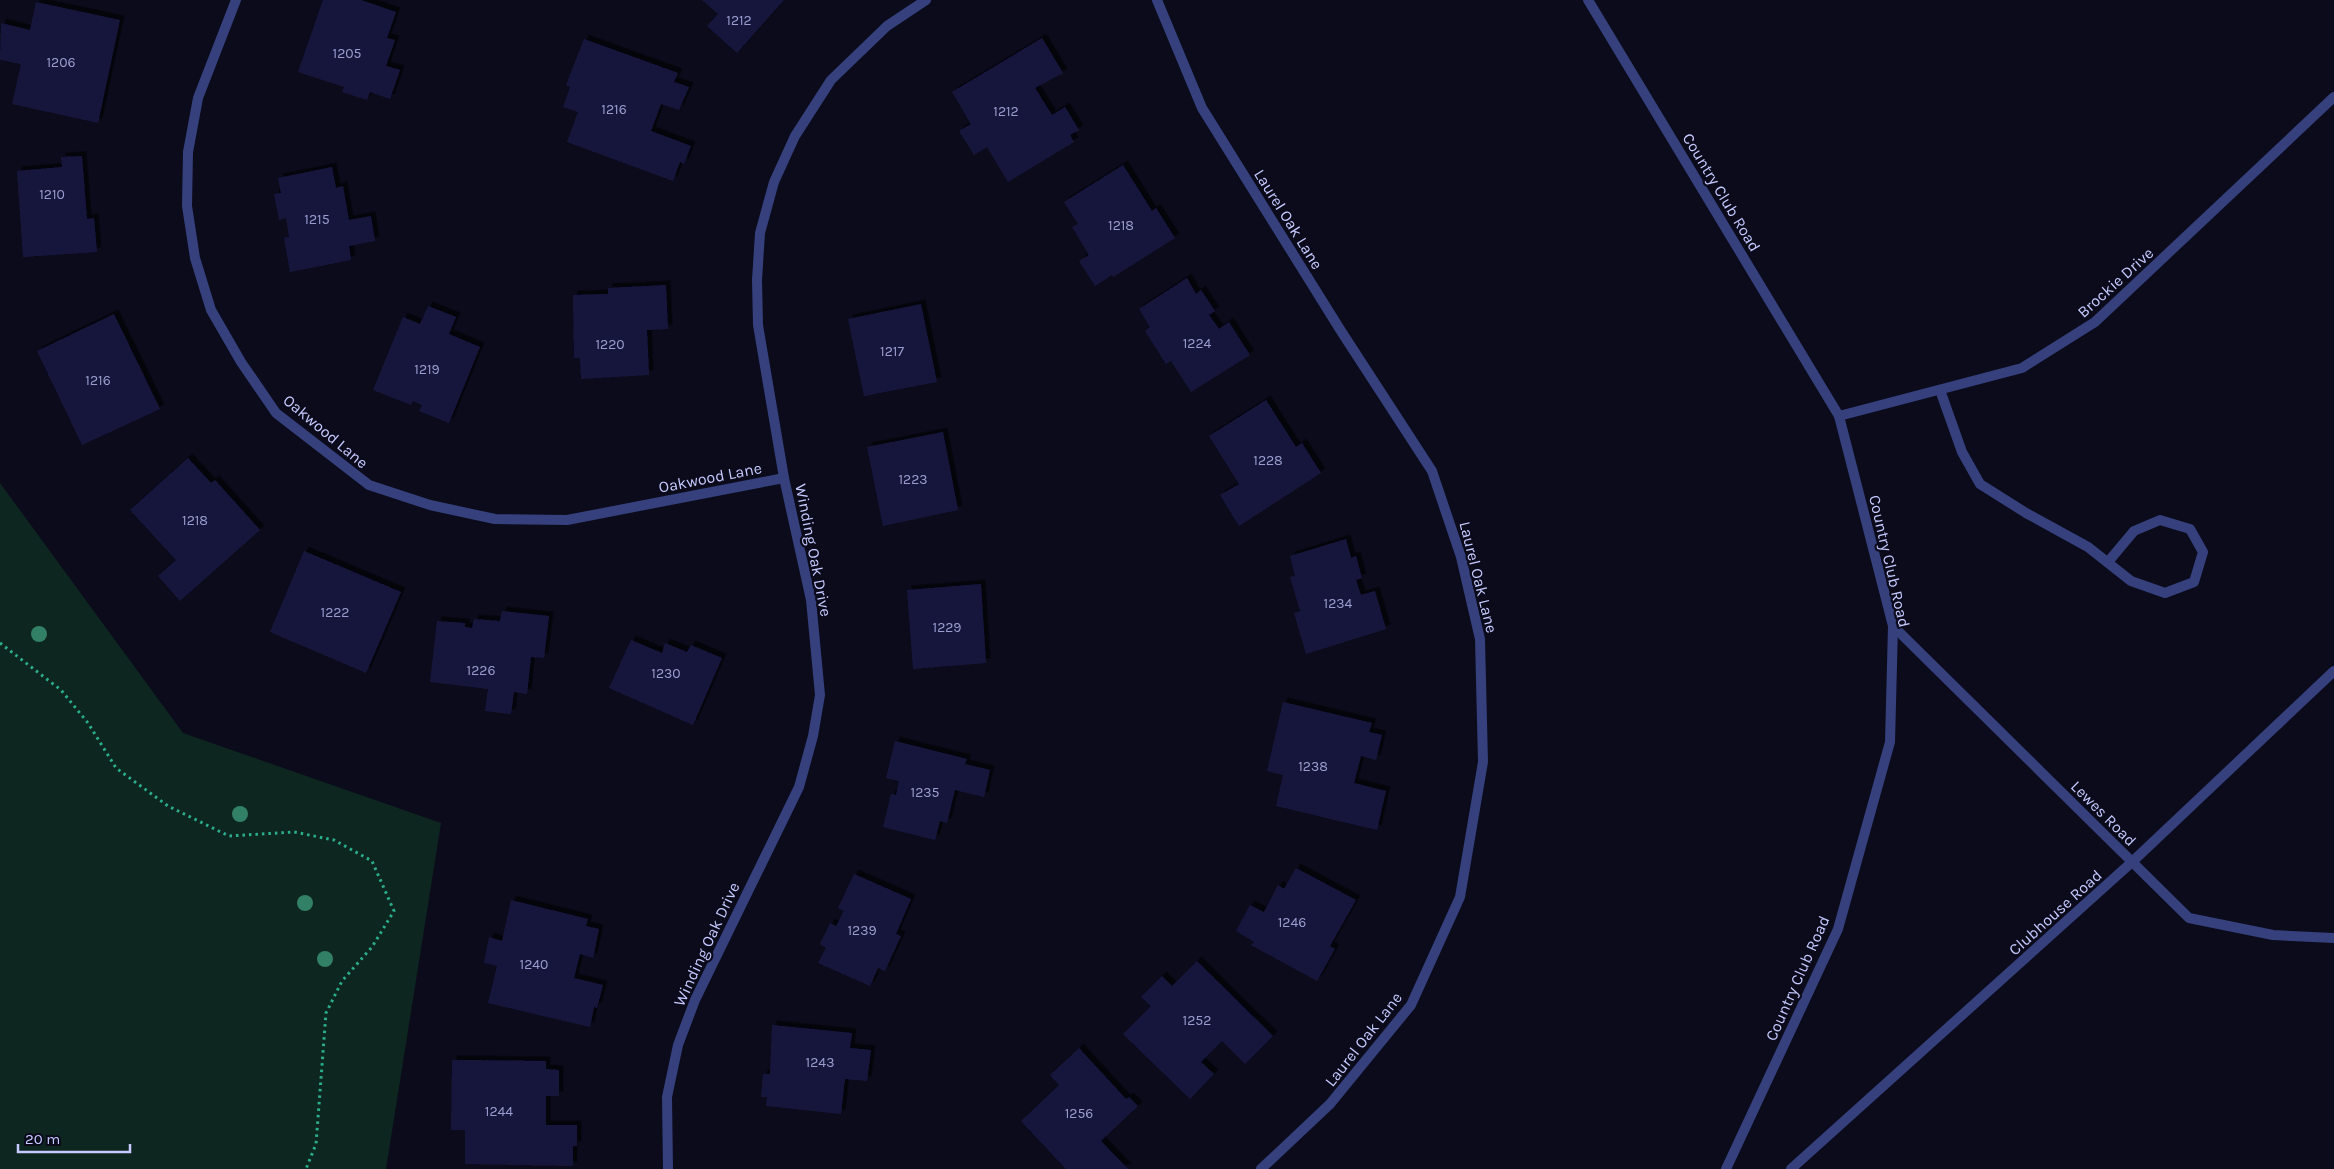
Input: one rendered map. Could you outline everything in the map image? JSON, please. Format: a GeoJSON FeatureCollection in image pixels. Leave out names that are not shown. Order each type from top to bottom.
{"type":"FeatureCollection","features":[{"type":"Feature","properties":{"kind":"street","name":"Oakwood Lane"},"geometry":{"type":"LineString","coordinates":[[236,0],[198,98],[188,152],[187,206],[195,258],[211,310],[241,362],[276,413],[369,485],[430,505],[495,519],[567,520],[784,478]]}},
{"type":"Feature","properties":{"kind":"street","name":"Winding Oak Drive"},"geometry":{"type":"LineString","coordinates":[[668,1169],[667,1097],[678,1045],[695,1000],[799,787],[818,711],[820,695],[811,600],[784,478],[758,325],[757,280],[760,233],[774,182],[795,136],[830,80],[886,26],[926,0]]}},
{"type":"Feature","properties":{"kind":"street","name":"Laurel Oak Lane"},"geometry":{"type":"LineString","coordinates":[[1157,0],[1202,108],[1327,309],[1432,471],[1461,557],[1480,639],[1483,762],[1460,897],[1411,1005],[1330,1104],[1261,1169]]}},
{"type":"Feature","properties":{"kind":"street","name":"Country Club Road"},"geometry":{"type":"LineString","coordinates":[[1588,0],[1839,416],[1894,626],[1890,742],[1838,929],[1726,1169]]}},
{"type":"Feature","properties":{"kind":"street","name":"Brockie Drive"},"geometry":{"type":"LineString","coordinates":[[1839,416],[2022,368],[2095,322],[2334,97]]}},
{"type":"Feature","properties":{"kind":"street"},"geometry":{"type":"LineString","coordinates":[[1940,390],[1962,452],[1980,484],[2026,513],[2088,547],[2131,581],[2165,593],[2194,582],[2203,552],[2190,529],[2160,520],[2134,531],[2108,562]]}},
{"type":"Feature","properties":{"kind":"street","name":"Lewes Road"},"geometry":{"type":"LineString","coordinates":[[1894,626],[2189,918],[2273,935],[2334,938]]}},
{"type":"Feature","properties":{"kind":"street","name":"Clubhouse Road"},"geometry":{"type":"LineString","coordinates":[[1791,1169],[2132,862],[2334,671]]}},
{"type":"Feature","properties":{"kind":"path"},"geometry":{"type":"LineString","coordinates":[[0,643],[61,690],[88,723],[116,768],[168,806],[229,836],[294,832],[334,840],[372,861],[394,911],[372,947],[342,981],[326,1013],[316,1144],[306,1169]]}},
{"type":"Feature","properties":{"kind":"green space"},"geometry":{"type":"Polygon","coordinates":[[[0,483],[183,733],[441,823],[386,1169],[0,1169],[0,483]]]}},
{"type":"Feature","properties":{"kind":"building"},"geometry":{"type":"Polygon","coordinates":[[[323,0],[361,0],[396,12],[387,38],[395,40],[386,66],[400,70],[390,99],[370,92],[367,100],[342,92],[344,87],[298,72],[323,0]]]}},
{"type":"Feature","properties":{"kind":"building"},"geometry":{"type":"Polygon","coordinates":[[[702,0],[784,0],[737,53],[707,26],[718,14],[702,0]]]}},
{"type":"Feature","properties":{"kind":"building"},"geometry":{"type":"Polygon","coordinates":[[[36,2],[120,20],[98,123],[12,104],[21,64],[0,60],[1,23],[30,30],[36,2]]]}},
{"type":"Feature","properties":{"kind":"building"},"geometry":{"type":"Polygon","coordinates":[[[1042,38],[1063,73],[1035,88],[1052,115],[1065,107],[1079,130],[1070,135],[1074,142],[1008,182],[987,147],[974,155],[959,131],[971,124],[952,92],[1042,38]]]}},
{"type":"Feature","properties":{"kind":"building"},"geometry":{"type":"Polygon","coordinates":[[[584,39],[678,73],[674,82],[689,87],[679,110],[661,104],[651,131],[691,146],[684,164],[680,162],[673,181],[567,142],[578,112],[563,107],[570,87],[566,85],[584,39]]]}},
{"type":"Feature","properties":{"kind":"building"},"geometry":{"type":"Polygon","coordinates":[[[82,156],[87,219],[94,218],[97,252],[23,257],[17,171],[62,167],[61,157],[82,156]]]}},
{"type":"Feature","properties":{"kind":"building"},"geometry":{"type":"Polygon","coordinates":[[[1123,165],[1152,211],[1156,208],[1175,238],[1113,277],[1112,275],[1095,286],[1079,261],[1089,255],[1072,227],[1078,224],[1064,202],[1123,165]]]}},
{"type":"Feature","properties":{"kind":"building"},"geometry":{"type":"Polygon","coordinates":[[[332,167],[336,188],[343,186],[349,220],[371,216],[375,241],[349,246],[351,260],[290,272],[284,238],[289,237],[286,218],[279,220],[274,194],[281,193],[278,178],[332,167]]]}},
{"type":"Feature","properties":{"kind":"building"},"geometry":{"type":"Polygon","coordinates":[[[1187,278],[1196,294],[1201,290],[1215,311],[1209,315],[1219,329],[1229,322],[1250,355],[1191,392],[1171,361],[1166,364],[1145,331],[1150,327],[1139,309],[1187,278]]]}},
{"type":"Feature","properties":{"kind":"building"},"geometry":{"type":"Polygon","coordinates":[[[666,285],[668,329],[647,330],[649,375],[581,379],[580,358],[574,358],[573,295],[608,294],[608,288],[666,285]]]}},
{"type":"Feature","properties":{"kind":"building"},"geometry":{"type":"Polygon","coordinates":[[[921,304],[937,382],[864,396],[848,319],[921,304]]]}},
{"type":"Feature","properties":{"kind":"building"},"geometry":{"type":"Polygon","coordinates":[[[428,306],[456,317],[449,334],[480,347],[449,423],[419,411],[422,405],[413,401],[411,405],[373,390],[403,317],[420,324],[428,306]]]}},
{"type":"Feature","properties":{"kind":"building"},"geometry":{"type":"Polygon","coordinates":[[[114,314],[160,409],[82,445],[37,351],[114,314]]]}},
{"type":"Feature","properties":{"kind":"building"},"geometry":{"type":"Polygon","coordinates":[[[1266,400],[1296,447],[1302,443],[1321,473],[1239,526],[1220,495],[1239,484],[1209,436],[1266,400]]]}},
{"type":"Feature","properties":{"kind":"building"},"geometry":{"type":"Polygon","coordinates":[[[943,432],[958,510],[883,526],[867,447],[943,432]]]}},
{"type":"Feature","properties":{"kind":"building"},"geometry":{"type":"Polygon","coordinates":[[[188,458],[211,483],[215,480],[260,530],[180,601],[158,576],[176,560],[130,510],[188,458]]]}},
{"type":"Feature","properties":{"kind":"building"},"geometry":{"type":"Polygon","coordinates":[[[1346,539],[1351,558],[1356,556],[1362,578],[1356,580],[1361,595],[1375,591],[1386,629],[1306,654],[1294,613],[1300,611],[1290,577],[1295,576],[1290,556],[1346,539]]]}},
{"type":"Feature","properties":{"kind":"building"},"geometry":{"type":"Polygon","coordinates":[[[304,551],[401,592],[366,673],[270,632],[304,551]]]}},
{"type":"Feature","properties":{"kind":"building"},"geometry":{"type":"Polygon","coordinates":[[[981,584],[986,663],[913,669],[907,590],[981,584]]]}},
{"type":"Feature","properties":{"kind":"building"},"geometry":{"type":"Polygon","coordinates":[[[502,611],[549,616],[544,658],[531,657],[527,694],[514,692],[511,714],[485,711],[488,689],[430,682],[437,621],[465,623],[465,627],[472,628],[474,619],[500,621],[502,611]]]}},
{"type":"Feature","properties":{"kind":"building"},"geometry":{"type":"Polygon","coordinates":[[[631,640],[662,653],[665,643],[687,652],[691,645],[722,658],[693,725],[609,688],[631,640]]]}},
{"type":"Feature","properties":{"kind":"building"},"geometry":{"type":"Polygon","coordinates":[[[1283,702],[1372,723],[1369,732],[1382,735],[1376,760],[1361,756],[1354,783],[1386,791],[1377,830],[1276,806],[1283,775],[1267,771],[1283,702]]]}},
{"type":"Feature","properties":{"kind":"building"},"geometry":{"type":"Polygon","coordinates":[[[895,741],[967,759],[965,764],[990,770],[984,797],[955,790],[947,823],[940,821],[935,840],[883,827],[891,794],[896,795],[899,781],[886,778],[895,741]]]}},
{"type":"Feature","properties":{"kind":"building"},"geometry":{"type":"Polygon","coordinates":[[[1296,868],[1356,900],[1330,946],[1335,949],[1317,981],[1251,945],[1254,942],[1236,931],[1250,905],[1264,912],[1278,885],[1284,889],[1296,868]]]}},
{"type":"Feature","properties":{"kind":"building"},"geometry":{"type":"Polygon","coordinates":[[[854,874],[911,899],[896,934],[901,936],[885,971],[878,968],[870,986],[818,963],[826,948],[820,944],[830,923],[836,926],[844,911],[838,908],[854,874]]]}},
{"type":"Feature","properties":{"kind":"building"},"geometry":{"type":"Polygon","coordinates":[[[511,900],[588,919],[586,926],[599,929],[593,958],[580,954],[574,978],[603,985],[597,1008],[594,1007],[590,1027],[488,1003],[497,966],[484,963],[489,937],[502,941],[511,900]]]}},
{"type":"Feature","properties":{"kind":"building"},"geometry":{"type":"Polygon","coordinates":[[[1197,961],[1273,1036],[1245,1064],[1222,1041],[1201,1062],[1214,1074],[1190,1099],[1123,1034],[1151,1006],[1141,997],[1162,976],[1172,986],[1197,961]]]}},
{"type":"Feature","properties":{"kind":"building"},"geometry":{"type":"Polygon","coordinates":[[[772,1025],[852,1033],[850,1048],[871,1050],[867,1081],[845,1079],[841,1114],[766,1106],[767,1097],[761,1097],[763,1074],[770,1074],[772,1025]]]}},
{"type":"Feature","properties":{"kind":"building"},"geometry":{"type":"Polygon","coordinates":[[[1079,1048],[1126,1099],[1129,1097],[1138,1106],[1101,1141],[1128,1169],[1066,1169],[1021,1121],[1059,1085],[1050,1075],[1079,1048]]]}},
{"type":"Feature","properties":{"kind":"building"},"geometry":{"type":"Polygon","coordinates":[[[452,1060],[546,1061],[546,1069],[559,1070],[559,1096],[546,1096],[546,1125],[577,1125],[577,1146],[573,1146],[573,1166],[465,1164],[465,1130],[451,1130],[452,1060]]]}}]}
